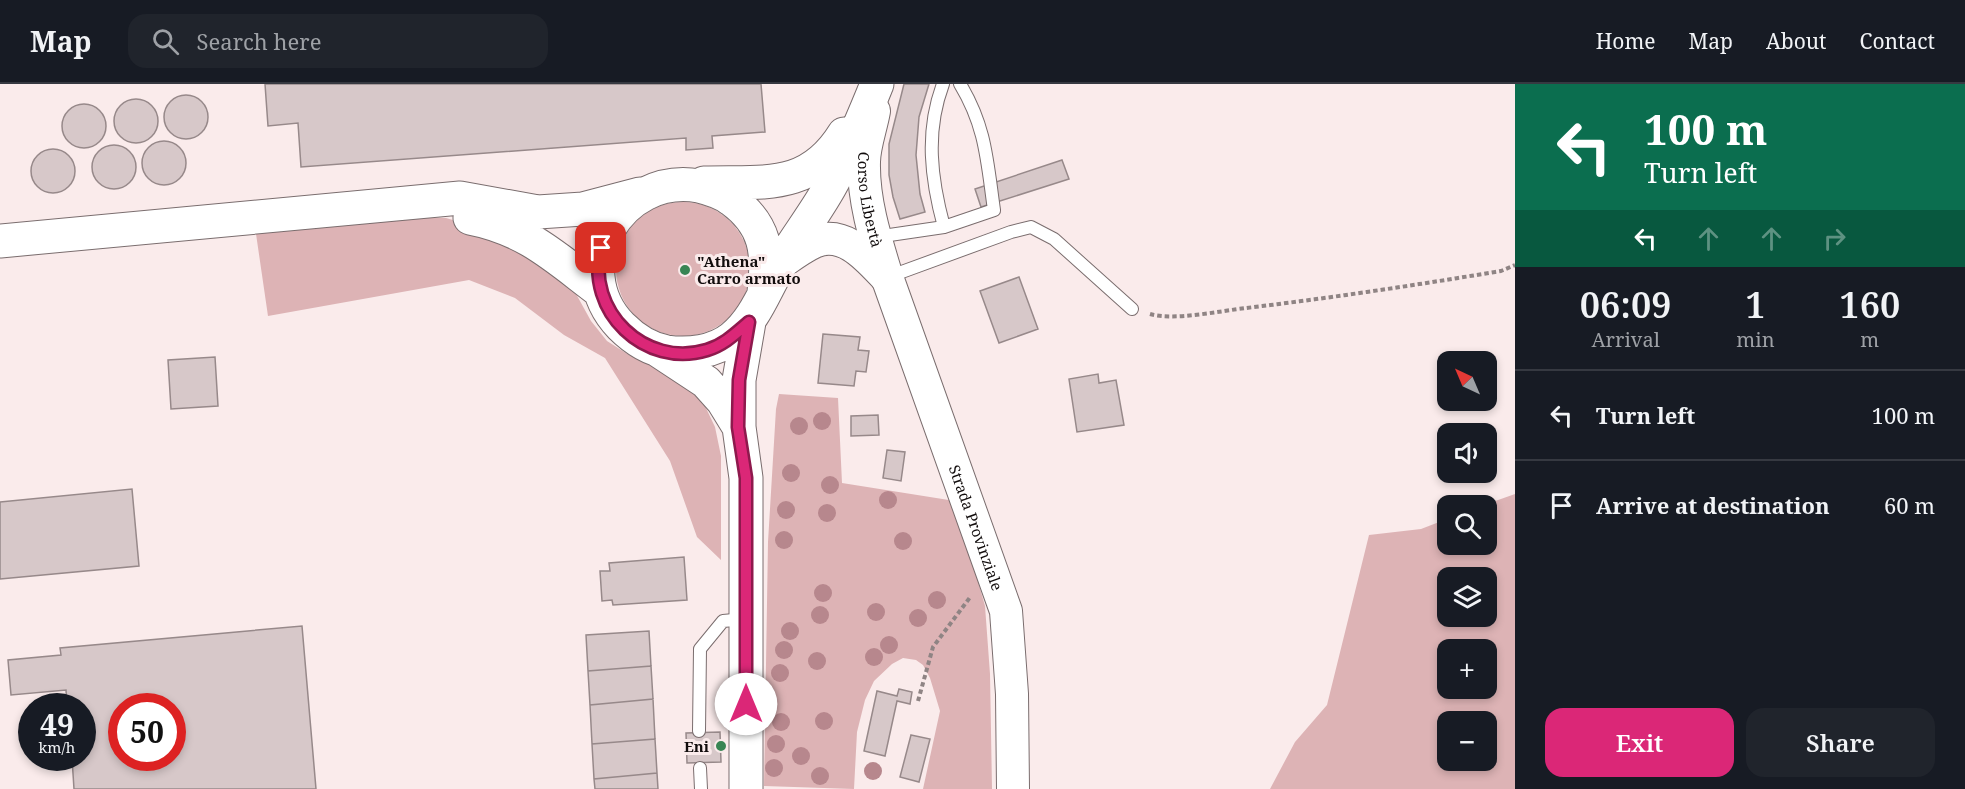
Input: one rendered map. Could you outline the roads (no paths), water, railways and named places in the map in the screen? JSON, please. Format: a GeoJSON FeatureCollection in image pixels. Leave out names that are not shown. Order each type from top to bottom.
{"type":"FeatureCollection","features":[{"type":"Feature","properties":{"kind":"main road"},"geometry":{"type":"LineString","coordinates":[[0,242],[460,198],[538,212],[583,209],[664,186],[782,181],[819,164],[834,150],[877,84]]}},
{"type":"Feature","properties":{"kind":"main road"},"geometry":{"type":"LineString","coordinates":[[658,351],[683,354],[708,350],[730,339],[749,322],[764,292],[831,185],[852,146],[877,84]]}},
{"type":"Feature","properties":{"kind":"main road"},"geometry":{"type":"LineString","coordinates":[[686,184],[723,194],[751,219],[767,253],[764,292]]}},
{"type":"Feature","properties":{"kind":"main road"},"geometry":{"type":"LineString","coordinates":[[644,193],[621,210],[604,234],[597,262],[600,291],[612,317],[633,338],[706,382],[723,401],[738,427]]}},
{"type":"Feature","properties":{"kind":"main road"},"geometry":{"type":"LineString","coordinates":[[404,205],[492,222],[506,228],[535,241],[600,291]]}},
{"type":"Feature","properties":{"kind":"main road"},"geometry":{"type":"LineString","coordinates":[[746,789],[746,478],[738,427],[739,380],[749,322]]}},
{"type":"Feature","properties":{"kind":"street","name":"Corso Libertà"},"geometry":{"type":"LineString","coordinates":[[877,84],[864,160],[866,188],[875,237],[887,278]]}},
{"type":"Feature","properties":{"kind":"street"},"geometry":{"type":"LineString","coordinates":[[782,181],[821,182],[831,185],[848,198],[875,237]]}},
{"type":"Feature","properties":{"kind":"street"},"geometry":{"type":"LineString","coordinates":[[782,262],[815,242],[837,239],[863,254],[887,278]]}},
{"type":"Feature","properties":{"kind":"street","name":"Strada Provinziale"},"geometry":{"type":"LineString","coordinates":[[887,278],[1006,611],[1012,694],[1012,789]]}},
{"type":"Feature","properties":{"kind":"lane"},"geometry":{"type":"LineString","coordinates":[[943,84],[932,128],[931,160],[934,192],[944,227]]}},
{"type":"Feature","properties":{"kind":"lane"},"geometry":{"type":"LineString","coordinates":[[875,237],[944,227],[994,210],[983,135],[970,101],[960,84]]}},
{"type":"Feature","properties":{"kind":"lane"},"geometry":{"type":"LineString","coordinates":[[887,278],[1011,232],[1031,227],[1054,239],[1132,309]]}},
{"type":"Feature","properties":{"kind":"lane"},"geometry":{"type":"LineString","coordinates":[[699,730],[700,650],[723,621],[747,619]]}},
{"type":"Feature","properties":{"kind":"lane"},"geometry":{"type":"LineString","coordinates":[[700,768],[701,789]]}},
{"type":"Feature","properties":{"kind":"place","name":"\"Athena\" Carro armato"},"geometry":{"type":"Point","coordinates":[685,270]}},
{"type":"Feature","properties":{"kind":"place","name":"Eni"},"geometry":{"type":"Point","coordinates":[721,746]}}]}
